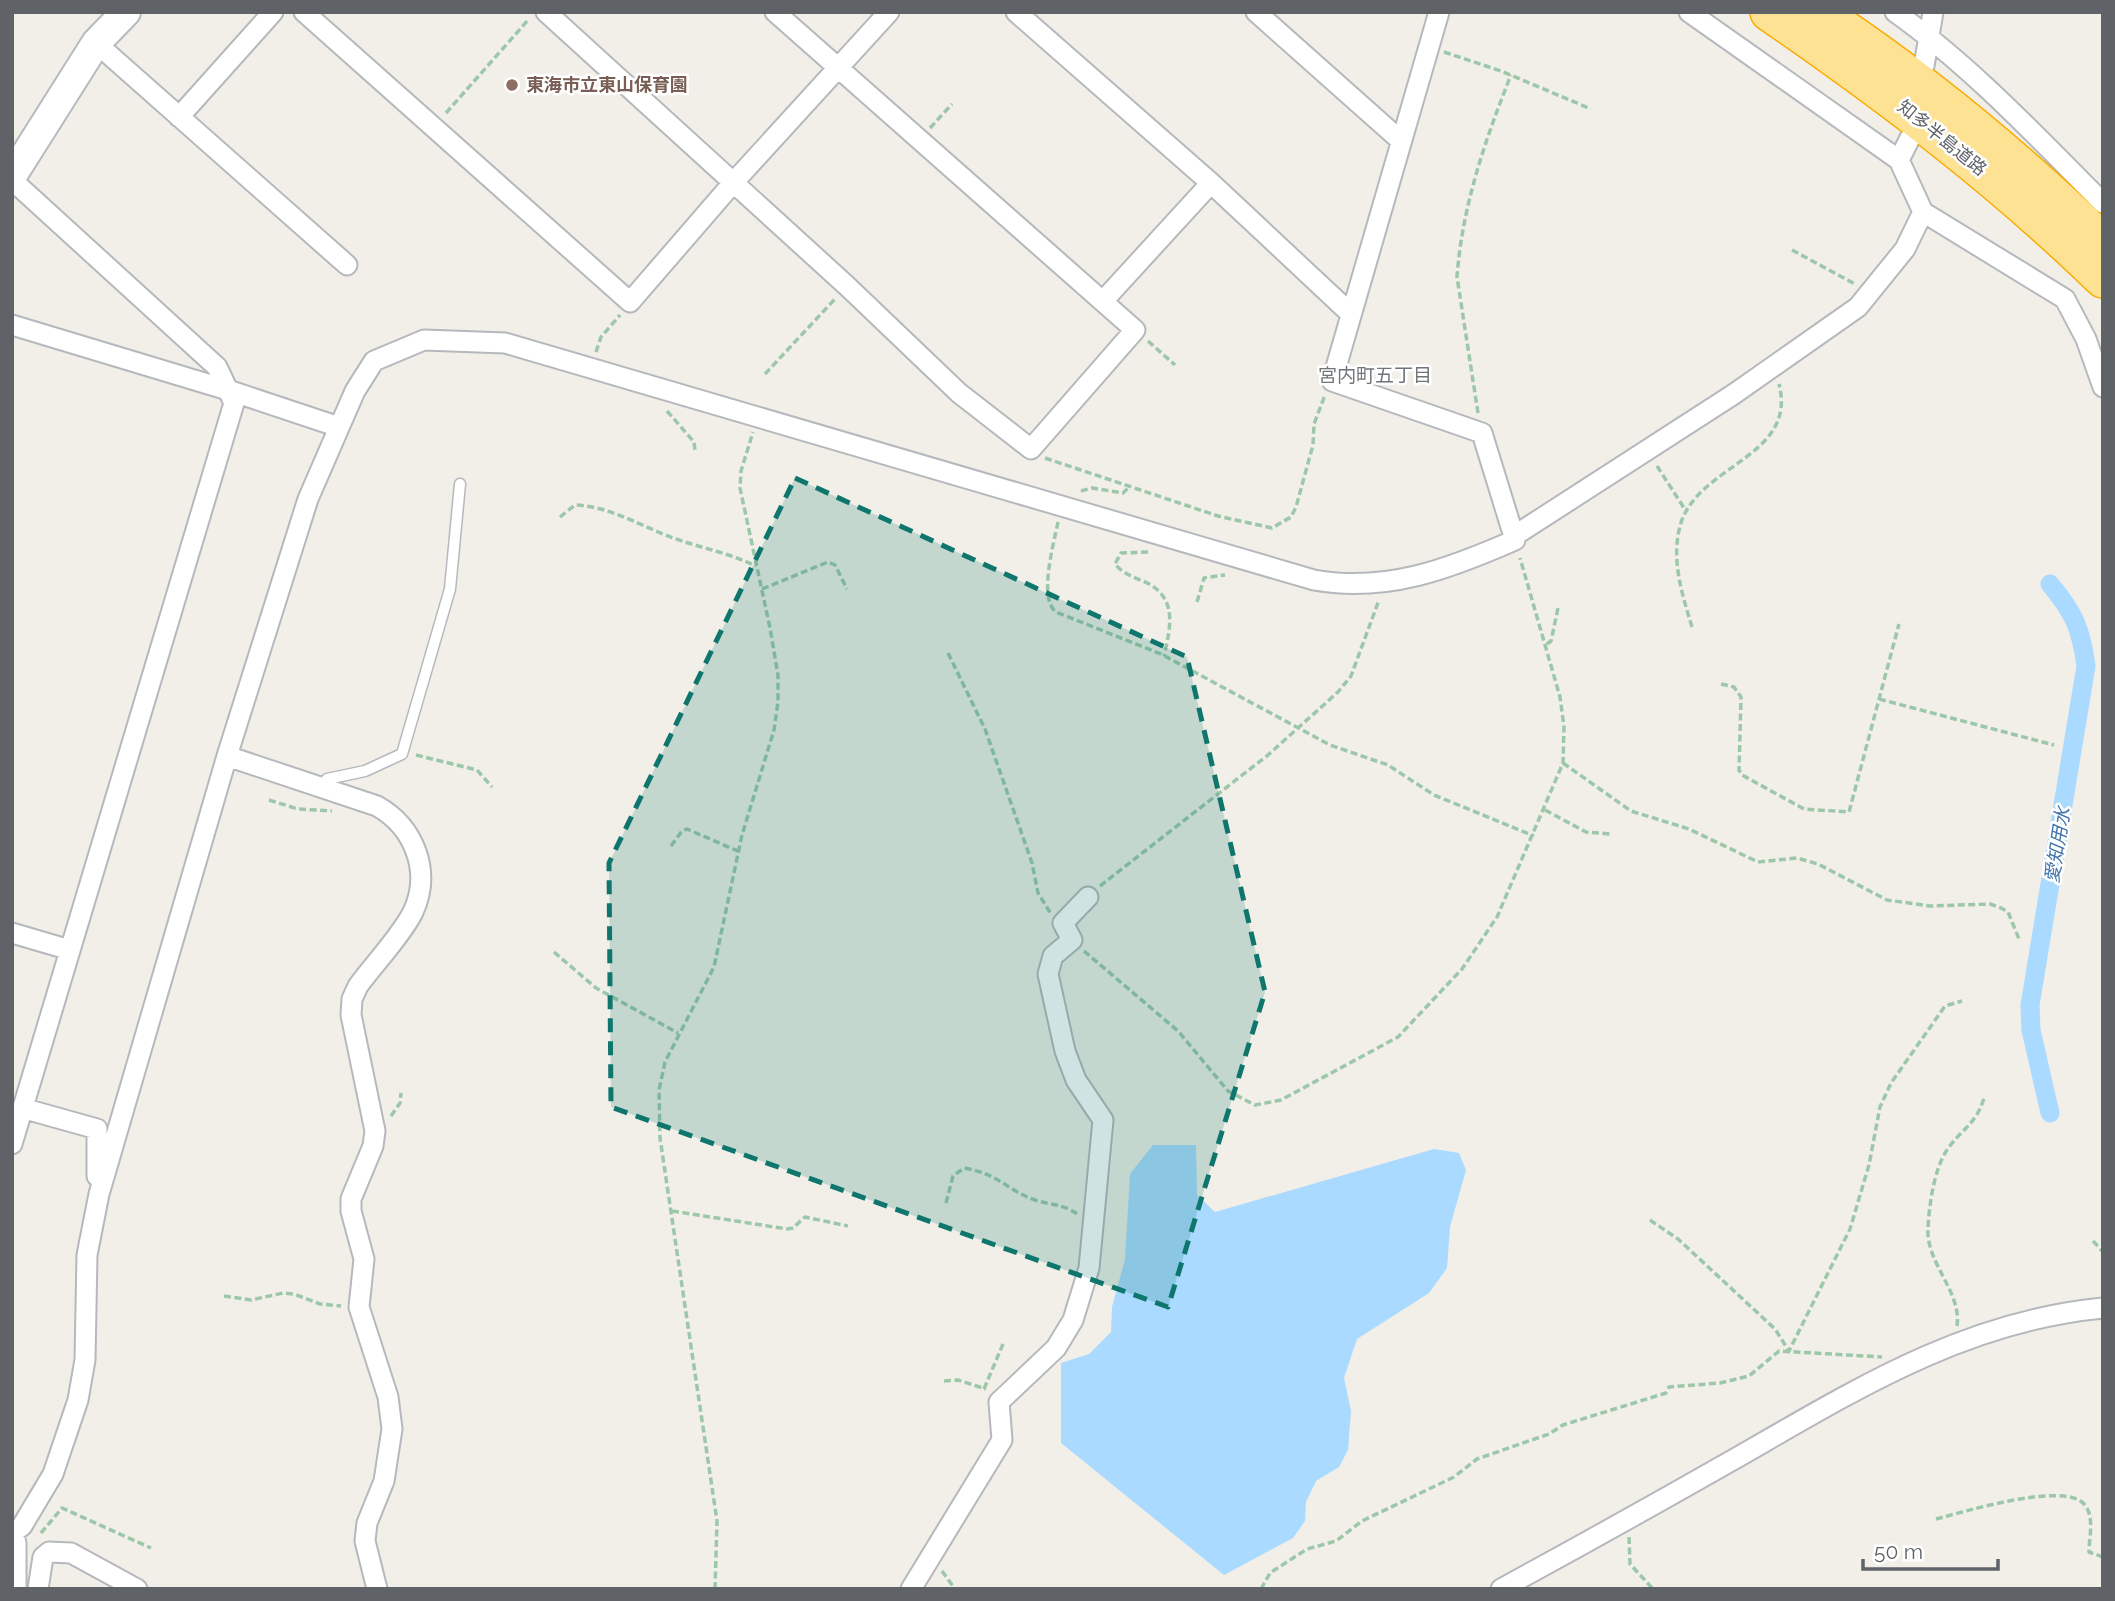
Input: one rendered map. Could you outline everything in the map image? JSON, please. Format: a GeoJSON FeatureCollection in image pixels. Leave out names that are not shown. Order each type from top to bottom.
{"type":"FeatureCollection","features":[{"type":"Feature","properties":{"kind":"highway","name":"知多半島道路"},"geometry":{"type":"LineString","coordinates":[[1769,12],[1895,99],[1953,146],[2103,279]]}},
{"type":"Feature","properties":{"kind":"highway","name":"知多半島道路"},"geometry":{"type":"LineString","coordinates":[[1819,12],[1909,77],[1998,148],[2103,242]]}},
{"type":"Feature","properties":{"kind":"street"},"geometry":{"type":"LineString","coordinates":[[12,1144],[19,1103],[70,950],[234,403],[231,391],[217,367],[12,178],[96,43],[126,12]]}},
{"type":"Feature","properties":{"kind":"street"},"geometry":{"type":"LineString","coordinates":[[180,117],[273,12]]}},
{"type":"Feature","properties":{"kind":"street"},"geometry":{"type":"LineString","coordinates":[[304,12],[630,302],[732,184],[838,71],[889,12]]}},
{"type":"Feature","properties":{"kind":"street"},"geometry":{"type":"LineString","coordinates":[[546,12],[847,286],[959,393],[1031,449],[1135,330],[838,71],[775,12]]}},
{"type":"Feature","properties":{"kind":"street"},"geometry":{"type":"LineString","coordinates":[[1016,12],[1211,183],[1351,314]]}},
{"type":"Feature","properties":{"kind":"street"},"geometry":{"type":"LineString","coordinates":[[1256,12],[1400,140]]}},
{"type":"Feature","properties":{"kind":"street"},"geometry":{"type":"LineString","coordinates":[[1439,12],[1332,381],[1482,433],[1514,538]]}},
{"type":"Feature","properties":{"kind":"street"},"geometry":{"type":"LineString","coordinates":[[1689,12],[1899,160],[1923,212],[2065,299],[2081,327],[2103,387]]}},
{"type":"Feature","properties":{"kind":"street"},"geometry":{"type":"LineString","coordinates":[[1895,12],[1928,36],[1994,94],[2103,203]]}},
{"type":"Feature","properties":{"kind":"street"},"geometry":{"type":"LineString","coordinates":[[1924,66],[1933,12]]}},
{"type":"Feature","properties":{"kind":"street"},"geometry":{"type":"LineString","coordinates":[[96,43],[347,265]]}},
{"type":"Feature","properties":{"kind":"street"},"geometry":{"type":"LineString","coordinates":[[1899,160],[1910,138]]}},
{"type":"Feature","properties":{"kind":"street"},"geometry":{"type":"LineString","coordinates":[[1103,300],[1211,183]]}},
{"type":"Feature","properties":{"kind":"street"},"geometry":{"type":"LineString","coordinates":[[16,1589],[16,1552],[12,1533],[22,1526],[53,1474],[78,1400],[85,1360],[88,1246],[102,1183],[227,756],[308,499],[355,391],[374,361],[424,340],[505,343],[1268,566],[1333,583],[1385,584],[1467,561],[1514,538],[1858,307],[1905,248],[1923,212]]}},
{"type":"Feature","properties":{"kind":"street"},"geometry":{"type":"LineString","coordinates":[[12,325],[231,391],[339,427]]}},
{"type":"Feature","properties":{"kind":"street"},"geometry":{"type":"LineString","coordinates":[[227,756],[364,802],[396,817],[411,837],[419,867],[413,912],[358,986],[352,999],[357,1049],[375,1131],[373,1146],[351,1199],[351,1211],[364,1259],[359,1307],[388,1397],[392,1429],[384,1481],[367,1523],[365,1541],[377,1589]]}},
{"type":"Feature","properties":{"kind":"street"},"geometry":{"type":"LineString","coordinates":[[911,1589],[1002,1440],[999,1402],[1056,1348],[1073,1320],[1089,1268],[1103,1120],[1076,1080],[1065,1051],[1048,974],[1053,957],[1088,897]]}},
{"type":"Feature","properties":{"kind":"street"},"geometry":{"type":"LineString","coordinates":[[12,933],[70,950]]}},
{"type":"Feature","properties":{"kind":"street"},"geometry":{"type":"LineString","coordinates":[[19,1103],[97,1129],[97,1178],[102,1183]]}},
{"type":"Feature","properties":{"kind":"street"},"geometry":{"type":"LineString","coordinates":[[1501,1589],[1903,1365],[1979,1334],[2032,1318],[2103,1308]]}},
{"type":"Feature","properties":{"kind":"street"},"geometry":{"type":"LineString","coordinates":[[38,1589],[43,1557],[48,1552],[71,1553],[114,1583],[137,1589]]}},
{"type":"Feature","properties":{"kind":"lane"},"geometry":{"type":"LineString","coordinates":[[322,787],[327,779],[365,771],[402,754],[450,589],[460,484]]}},
{"type":"Feature","properties":{"kind":"path"},"geometry":{"type":"LineString","coordinates":[[435,126],[535,12]]}},
{"type":"Feature","properties":{"kind":"path"},"geometry":{"type":"LineString","coordinates":[[1429,47],[1511,75],[1591,109]]}},
{"type":"Feature","properties":{"kind":"path"},"geometry":{"type":"LineString","coordinates":[[1482,433],[1458,288],[1458,259],[1482,149],[1511,75]]}},
{"type":"Feature","properties":{"kind":"path"},"geometry":{"type":"LineString","coordinates":[[919,141],[953,104]]}},
{"type":"Feature","properties":{"kind":"path"},"geometry":{"type":"LineString","coordinates":[[1792,250],[1868,294]]}},
{"type":"Feature","properties":{"kind":"path"},"geometry":{"type":"LineString","coordinates":[[765,374],[847,286]]}},
{"type":"Feature","properties":{"kind":"path"},"geometry":{"type":"LineString","coordinates":[[590,368],[601,337],[630,302]]}},
{"type":"Feature","properties":{"kind":"path"},"geometry":{"type":"LineString","coordinates":[[1135,330],[1175,365]]}},
{"type":"Feature","properties":{"kind":"path"},"geometry":{"type":"LineString","coordinates":[[1692,627],[1678,578],[1676,555],[1686,511],[1709,486],[1772,434],[1784,403],[1772,366]]}},
{"type":"Feature","properties":{"kind":"path"},"geometry":{"type":"LineString","coordinates":[[1031,449],[1034,454],[1219,516],[1272,528],[1290,517],[1296,507],[1312,445],[1314,424],[1332,381]]}},
{"type":"Feature","properties":{"kind":"path"},"geometry":{"type":"LineString","coordinates":[[635,382],[635,391],[639,396],[671,413],[681,424],[694,442],[695,450]]}},
{"type":"Feature","properties":{"kind":"path"},"geometry":{"type":"LineString","coordinates":[[715,1589],[717,1521],[660,1138],[659,1090],[664,1062],[715,967],[742,835],[774,730],[778,675],[740,488],[741,471],[757,418]]}},
{"type":"Feature","properties":{"kind":"path"},"geometry":{"type":"LineString","coordinates":[[1650,446],[1662,477],[1686,511]]}},
{"type":"Feature","properties":{"kind":"path"},"geometry":{"type":"LineString","coordinates":[[1130,486],[1123,494],[1092,488],[1060,497],[1047,594],[1050,608],[1164,656],[1329,745],[1388,765],[1434,795],[1534,836]]}},
{"type":"Feature","properties":{"kind":"path"},"geometry":{"type":"LineString","coordinates":[[560,517],[575,505],[595,508],[676,539],[727,553],[756,567]]}},
{"type":"Feature","properties":{"kind":"path"},"geometry":{"type":"LineString","coordinates":[[948,653],[985,729],[1043,905],[1068,932],[1178,1031],[1228,1091],[1244,1101],[1265,1105],[1349,1066],[1406,1029],[1462,969],[1497,918],[1534,836],[1563,763],[1563,717],[1546,644],[1514,538]]}},
{"type":"Feature","properties":{"kind":"path"},"geometry":{"type":"LineString","coordinates":[[1153,552],[1121,553],[1115,564],[1119,569],[1150,584],[1167,600],[1171,617],[1164,656]]}},
{"type":"Feature","properties":{"kind":"path"},"geometry":{"type":"LineString","coordinates":[[761,589],[828,562],[835,565],[847,589]]}},
{"type":"Feature","properties":{"kind":"path"},"geometry":{"type":"LineString","coordinates":[[1197,602],[1201,583],[1209,575],[1247,575],[1266,570],[1268,566]]}},
{"type":"Feature","properties":{"kind":"path"},"geometry":{"type":"LineString","coordinates":[[1088,897],[1268,755],[1351,676],[1385,584]]}},
{"type":"Feature","properties":{"kind":"path"},"geometry":{"type":"LineString","coordinates":[[1546,644],[1550,641],[1558,608]]}},
{"type":"Feature","properties":{"kind":"path"},"geometry":{"type":"LineString","coordinates":[[1721,684],[1734,687],[1741,697],[1739,770],[1742,775],[1804,809],[1849,812],[1899,624]]}},
{"type":"Feature","properties":{"kind":"path"},"geometry":{"type":"LineString","coordinates":[[1879,699],[2054,745]]}},
{"type":"Feature","properties":{"kind":"path"},"geometry":{"type":"LineString","coordinates":[[402,754],[461,764],[477,770],[492,787]]}},
{"type":"Feature","properties":{"kind":"path"},"geometry":{"type":"LineString","coordinates":[[1563,763],[1631,811],[1689,828],[1758,862],[1797,858],[1818,864],[1887,900],[1930,906],[1990,904],[2001,908],[2008,912],[2019,939]]}},
{"type":"Feature","properties":{"kind":"path"},"geometry":{"type":"LineString","coordinates":[[269,800],[298,809],[343,812],[361,807],[364,802]]}},
{"type":"Feature","properties":{"kind":"path"},"geometry":{"type":"LineString","coordinates":[[1545,810],[1586,832],[1610,834]]}},
{"type":"Feature","properties":{"kind":"path"},"geometry":{"type":"LineString","coordinates":[[671,846],[682,831],[687,830],[740,852]]}},
{"type":"Feature","properties":{"kind":"path"},"geometry":{"type":"LineString","coordinates":[[554,952],[596,988],[679,1033]]}},
{"type":"Feature","properties":{"kind":"path"},"geometry":{"type":"LineString","coordinates":[[1789,1351],[1850,1229],[1869,1165],[1880,1107],[1891,1083],[1945,1006],[1962,1001]]}},
{"type":"Feature","properties":{"kind":"path"},"geometry":{"type":"LineString","coordinates":[[1947,1332],[1957,1326],[1958,1319],[1935,1264],[1928,1227],[1942,1158],[1979,1117],[1984,1098]]}},
{"type":"Feature","properties":{"kind":"path"},"geometry":{"type":"LineString","coordinates":[[946,1202],[957,1170],[977,1171],[993,1175],[1038,1201],[1069,1208],[1093,1227]]}},
{"type":"Feature","properties":{"kind":"path"},"geometry":{"type":"LineString","coordinates":[[672,1211],[787,1228],[793,1227],[805,1217],[848,1226]]}},
{"type":"Feature","properties":{"kind":"path"},"geometry":{"type":"LineString","coordinates":[[1650,1220],[1678,1239],[1775,1329],[1789,1351]]}},
{"type":"Feature","properties":{"kind":"path"},"geometry":{"type":"LineString","coordinates":[[2093,1241],[2103,1252]]}},
{"type":"Feature","properties":{"kind":"path"},"geometry":{"type":"LineString","coordinates":[[224,1296],[251,1300],[283,1293],[294,1294],[320,1304],[359,1307]]}},
{"type":"Feature","properties":{"kind":"path"},"geometry":{"type":"LineString","coordinates":[[984,1389],[1003,1344]]}},
{"type":"Feature","properties":{"kind":"path"},"geometry":{"type":"LineString","coordinates":[[1261,1589],[1270,1573],[1307,1549],[1336,1541],[1362,1521],[1454,1477],[1477,1458],[1549,1434],[1563,1425],[1666,1393],[1670,1387],[1720,1383],[1749,1376],[1780,1350],[1891,1358],[1903,1365]]}},
{"type":"Feature","properties":{"kind":"path"},"geometry":{"type":"LineString","coordinates":[[944,1381],[958,1380],[984,1389],[999,1402]]}},
{"type":"Feature","properties":{"kind":"path"},"geometry":{"type":"LineString","coordinates":[[1936,1519],[1982,1507],[2044,1496],[2073,1497],[2083,1502],[2091,1516],[2089,1552],[2103,1557]]}},
{"type":"Feature","properties":{"kind":"path"},"geometry":{"type":"LineString","coordinates":[[16,1552],[35,1539],[62,1507],[151,1548]]}},
{"type":"Feature","properties":{"kind":"path"},"geometry":{"type":"LineString","coordinates":[[1625,1521],[1630,1531],[1630,1564],[1653,1589]]}},
{"type":"Feature","properties":{"kind":"path"},"geometry":{"type":"LineString","coordinates":[[1639,1589],[1646,1582]]}},
{"type":"Feature","properties":{"kind":"highlighted area"},"geometry":{"type":"Polygon","coordinates":[[[795,478],[1187,657],[1265,992],[1168,1307],[611,1107],[609,863],[795,478]]]}},
{"type":"Feature","properties":{"kind":"water"},"geometry":{"type":"Polygon","coordinates":[[[1153,1145],[1196,1145],[1197,1195],[1215,1212],[1434,1149],[1459,1153],[1466,1170],[1450,1227],[1447,1268],[1429,1293],[1357,1339],[1344,1378],[1351,1411],[1348,1450],[1339,1467],[1316,1481],[1306,1502],[1305,1521],[1293,1538],[1224,1575],[1061,1443],[1061,1363],[1089,1354],[1111,1332],[1112,1307],[1125,1259],[1130,1174],[1153,1145]]]}},
{"type":"Feature","properties":{"kind":"waterway","name":"愛知用水"},"geometry":{"type":"LineString","coordinates":[[2050,584],[2075,622],[2082,641],[2086,666],[2030,1005],[2031,1030],[2050,1113]]}},
{"type":"Feature","properties":{"kind":"place","name":"東海市立東山保育園"},"geometry":{"type":"Point","coordinates":[512,85]}},
{"type":"Feature","properties":{"kind":"district","name":"宮内町五丁目"},"geometry":{"type":"Point","coordinates":[1375,375]}}]}
